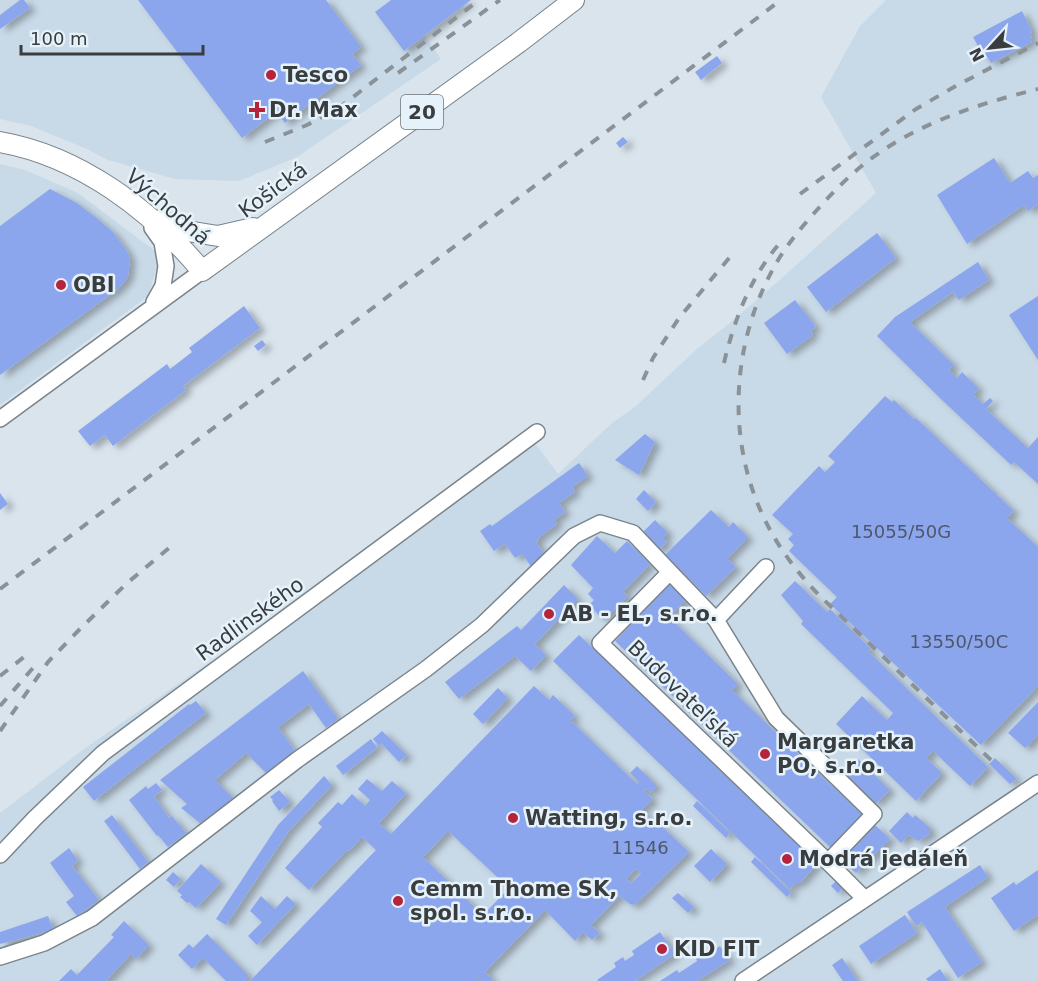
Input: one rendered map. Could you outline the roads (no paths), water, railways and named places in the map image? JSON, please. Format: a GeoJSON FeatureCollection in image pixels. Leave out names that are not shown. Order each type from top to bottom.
{"type":"FeatureCollection","features":[{"type":"Feature","properties":{"kind":"main road","name":"Košická"},"geometry":{"type":"LineString","coordinates":[[202,271],[574,0]]}},
{"type":"Feature","properties":{"kind":"main road","name":"Východná"},"geometry":{"type":"LineString","coordinates":[[0,142],[39,152],[103,183],[137,207],[189,255],[202,271]]}},
{"type":"Feature","properties":{"kind":"main road"},"geometry":{"type":"LineString","coordinates":[[137,207],[181,231],[209,235],[230,234],[268,223]]}},
{"type":"Feature","properties":{"kind":"street"},"geometry":{"type":"LineString","coordinates":[[137,207],[162,242],[166,266],[164,286],[149,310]]}},
{"type":"Feature","properties":{"kind":"street","name":"Košická"},"geometry":{"type":"LineString","coordinates":[[0,419],[202,271]]}},
{"type":"Feature","properties":{"kind":"street","name":"Radlinského"},"geometry":{"type":"LineString","coordinates":[[0,855],[103,753],[537,432]]}},
{"type":"Feature","properties":{"kind":"street"},"geometry":{"type":"LineString","coordinates":[[0,957],[44,943],[92,918],[297,760],[435,662],[482,625],[574,536],[600,523],[633,533],[716,620],[776,718],[874,814],[828,862]]}},
{"type":"Feature","properties":{"kind":"street"},"geometry":{"type":"LineString","coordinates":[[716,620],[766,567]]}},
{"type":"Feature","properties":{"kind":"street","name":"Budovateľská"},"geometry":{"type":"LineString","coordinates":[[670,572],[600,643],[866,899]]}},
{"type":"Feature","properties":{"kind":"street"},"geometry":{"type":"LineString","coordinates":[[743,981],[1038,783]]}},
{"type":"Feature","properties":{"kind":"railway"},"geometry":{"type":"LineString","coordinates":[[265,142],[307,125],[340,107],[479,0]]}},
{"type":"Feature","properties":{"kind":"railway"},"geometry":{"type":"LineString","coordinates":[[398,73],[500,0]]}},
{"type":"Feature","properties":{"kind":"railway"},"geometry":{"type":"LineString","coordinates":[[0,589],[781,0]]}},
{"type":"Feature","properties":{"kind":"railway"},"geometry":{"type":"LineString","coordinates":[[800,194],[916,109],[1038,43]]}},
{"type":"Feature","properties":{"kind":"railway"},"geometry":{"type":"LineString","coordinates":[[991,760],[822,598],[799,573],[773,536],[754,495],[745,463],[740,430],[741,364],[748,331],[773,269],[798,232],[854,173],[870,159],[916,131],[996,100],[1038,89]]}},
{"type":"Feature","properties":{"kind":"railway"},"geometry":{"type":"LineString","coordinates":[[724,363],[745,299],[760,270],[780,243]]}},
{"type":"Feature","properties":{"kind":"railway"},"geometry":{"type":"LineString","coordinates":[[643,380],[653,358],[679,318],[730,257]]}},
{"type":"Feature","properties":{"kind":"railway"},"geometry":{"type":"LineString","coordinates":[[0,731],[48,662],[126,584],[169,548]]}},
{"type":"Feature","properties":{"kind":"railway"},"geometry":{"type":"LineString","coordinates":[[0,676],[29,653]]}},
{"type":"Feature","properties":{"kind":"railway"},"geometry":{"type":"LineString","coordinates":[[0,706],[39,661]]}},
{"type":"Feature","properties":{"kind":"place","name":"Tesco"},"geometry":{"type":"Point","coordinates":[271,75]}},
{"type":"Feature","properties":{"kind":"place","name":"Dr. Max"},"geometry":{"type":"Point","coordinates":[257,110]}},
{"type":"Feature","properties":{"kind":"place","name":"OBI"},"geometry":{"type":"Point","coordinates":[61,285]}},
{"type":"Feature","properties":{"kind":"place","name":"AB - EL, s.r.o."},"geometry":{"type":"Point","coordinates":[549,614]}},
{"type":"Feature","properties":{"kind":"place","name":"Margaretka PO, s.r.o."},"geometry":{"type":"Point","coordinates":[765,754]}},
{"type":"Feature","properties":{"kind":"place","name":"Watting, s.r.o."},"geometry":{"type":"Point","coordinates":[513,818]}},
{"type":"Feature","properties":{"kind":"place","name":"Modrá jedáleň"},"geometry":{"type":"Point","coordinates":[787,859]}},
{"type":"Feature","properties":{"kind":"place","name":"Cemm Thome SK, spol. s.r.o."},"geometry":{"type":"Point","coordinates":[398,901]}},
{"type":"Feature","properties":{"kind":"place","name":"KID FIT"},"geometry":{"type":"Point","coordinates":[662,949]}}]}
